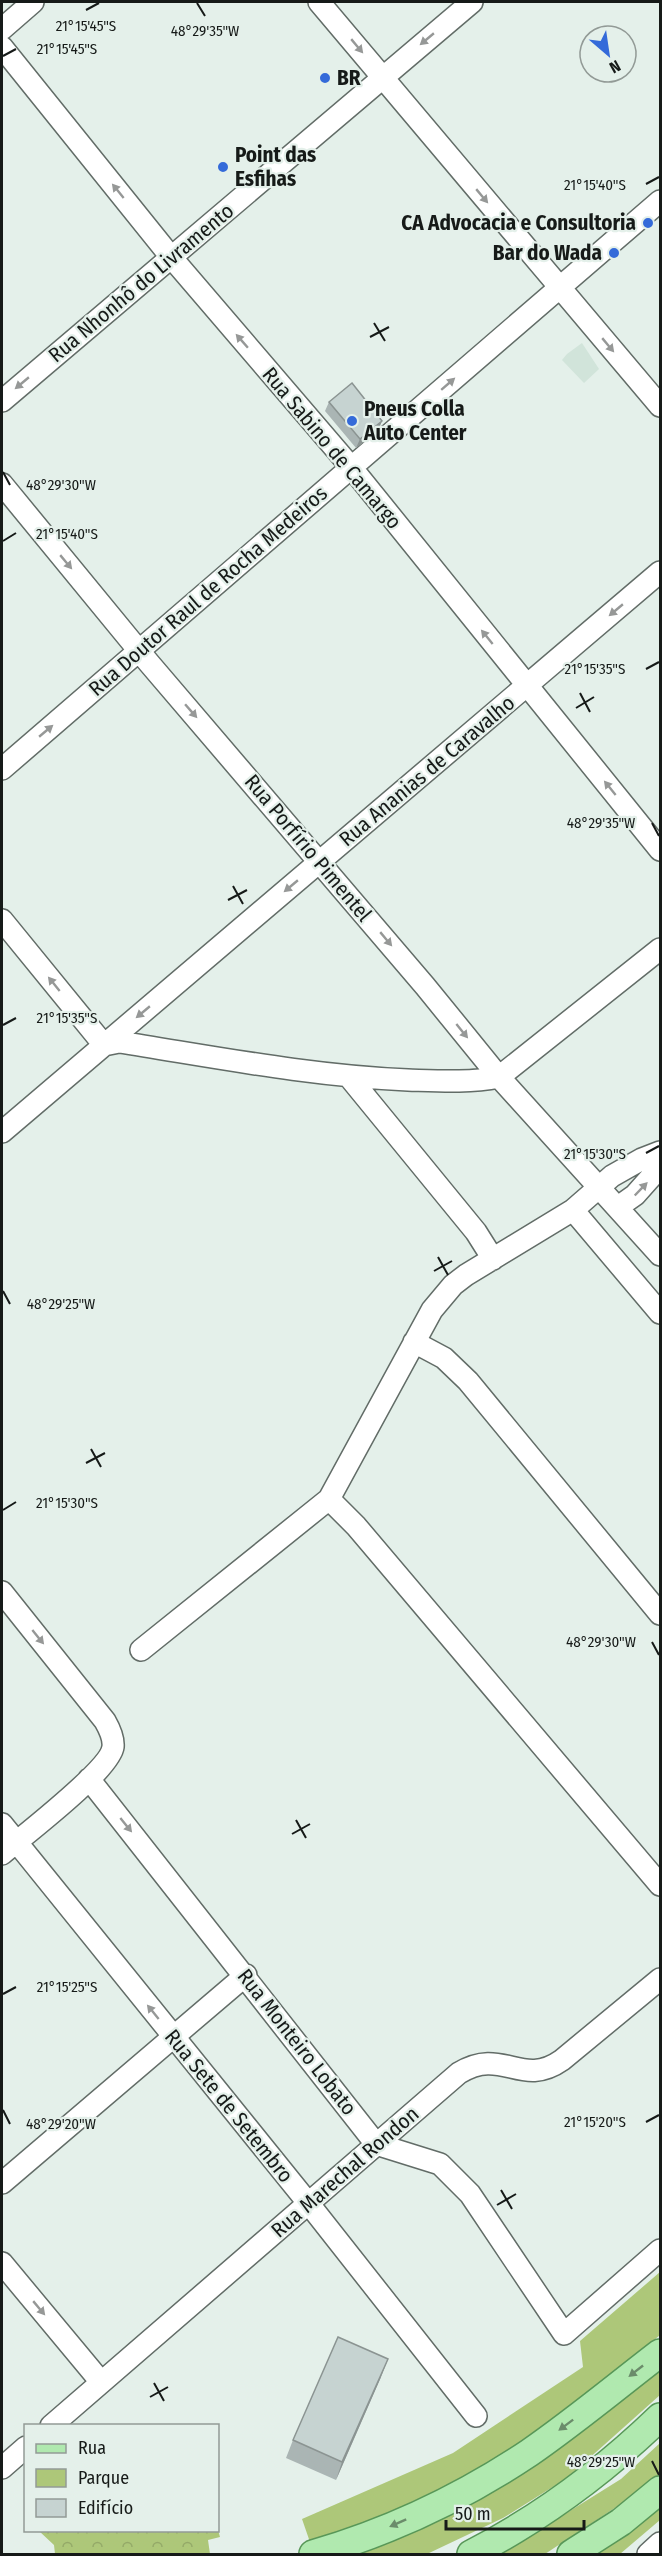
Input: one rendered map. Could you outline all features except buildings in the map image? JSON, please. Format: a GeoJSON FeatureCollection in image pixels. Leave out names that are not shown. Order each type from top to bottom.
{"type":"FeatureCollection","features":[{"type":"Feature","properties":{"kind":"main road"},"geometry":{"type":"LineString","coordinates":[[313,2554],[344,2545],[397,2524],[480,2483],[530,2452],[660,2353]]}},
{"type":"Feature","properties":{"kind":"main road"},"geometry":{"type":"LineString","coordinates":[[471,2554],[518,2530],[576,2491],[660,2417]]}},
{"type":"Feature","properties":{"kind":"main road"},"geometry":{"type":"LineString","coordinates":[[571,2554],[621,2522],[660,2490]]}},
{"type":"Feature","properties":{"kind":"street"},"geometry":{"type":"LineString","coordinates":[[2,29],[33,2]]}},
{"type":"Feature","properties":{"kind":"street"},"geometry":{"type":"LineString","coordinates":[[319,2],[660,406]]}},
{"type":"Feature","properties":{"kind":"street","name":"Rua Nhonhô do Livramento"},"geometry":{"type":"LineString","coordinates":[[2,401],[472,2]]}},
{"type":"Feature","properties":{"kind":"street","name":"Rua Sabino de Camargo"},"geometry":{"type":"LineString","coordinates":[[2,47],[171,257],[351,467],[660,850]]}},
{"type":"Feature","properties":{"kind":"street","name":"Rua Doutor Raul de Rocha Medeiros"},"geometry":{"type":"LineString","coordinates":[[2,769],[660,201]]}},
{"type":"Feature","properties":{"kind":"street","name":"Rua Porfírio Pimentel"},"geometry":{"type":"LineString","coordinates":[[2,484],[499,1077],[660,1255]]}},
{"type":"Feature","properties":{"kind":"street","name":"Rua Ananias de Caravalho"},"geometry":{"type":"LineString","coordinates":[[2,1132],[660,572]]}},
{"type":"Feature","properties":{"kind":"street"},"geometry":{"type":"LineString","coordinates":[[2,920],[104,1045],[119,1042],[350,1078],[477,1081],[499,1077],[660,949]]}},
{"type":"Feature","properties":{"kind":"street"},"geometry":{"type":"LineString","coordinates":[[350,1078],[476,1232],[493,1259]]}},
{"type":"Feature","properties":{"kind":"street"},"geometry":{"type":"LineString","coordinates":[[141,1650],[329,1499],[414,1342],[442,1297],[466,1275],[573,1210],[612,1176],[660,1152]]}},
{"type":"Feature","properties":{"kind":"street"},"geometry":{"type":"LineString","coordinates":[[618,1207],[635,1195],[660,1167]]}},
{"type":"Feature","properties":{"kind":"street"},"geometry":{"type":"LineString","coordinates":[[573,1210],[660,1313]]}},
{"type":"Feature","properties":{"kind":"street"},"geometry":{"type":"LineString","coordinates":[[414,1342],[444,1358],[468,1381],[660,1614]]}},
{"type":"Feature","properties":{"kind":"street"},"geometry":{"type":"LineString","coordinates":[[329,1499],[356,1526],[660,1885]]}},
{"type":"Feature","properties":{"kind":"street"},"geometry":{"type":"LineString","coordinates":[[2,1592],[105,1720],[110,1729],[113,1747],[105,1763],[89,1779],[9,1848]]}},
{"type":"Feature","properties":{"kind":"street","name":"Rua Monteiro Lobato"},"geometry":{"type":"LineString","coordinates":[[89,1779],[376,2144]]}},
{"type":"Feature","properties":{"kind":"street","name":"Rua Sete de Setembro"},"geometry":{"type":"LineString","coordinates":[[2,1824],[9,1848],[174,2037],[476,2416]]}},
{"type":"Feature","properties":{"kind":"street"},"geometry":{"type":"LineString","coordinates":[[2,2183],[246,1976]]}},
{"type":"Feature","properties":{"kind":"street","name":"Rua Marechal Rondon"},"geometry":{"type":"LineString","coordinates":[[53,2424],[468,2067],[495,2062],[530,2072],[555,2065],[660,1979]]}},
{"type":"Feature","properties":{"kind":"street"},"geometry":{"type":"LineString","coordinates":[[376,2144],[440,2164],[452,2175],[470,2194],[564,2334],[660,2250]]}},
{"type":"Feature","properties":{"kind":"street"},"geometry":{"type":"LineString","coordinates":[[2,2263],[100,2382]]}},
{"type":"Feature","properties":{"kind":"street"},"geometry":{"type":"LineString","coordinates":[[2,2468],[24,2449]]}},
{"type":"Feature","properties":{"kind":"street"},"geometry":{"type":"LineString","coordinates":[[648,2554],[660,2543]]}},
{"type":"Feature","properties":{"kind":"shaded area"},"geometry":{"type":"Polygon","coordinates":[[[582,343],[599,369],[584,383],[562,360],[582,343]]]}},
{"type":"Feature","properties":{"kind":"green space"},"geometry":{"type":"Polygon","coordinates":[[[660,2272],[660,2335],[581,2400],[526,2441],[468,2478],[407,2507],[311,2545],[302,2519],[453,2453],[583,2367],[580,2341],[660,2272]]]}},
{"type":"Feature","properties":{"kind":"green space"},"geometry":{"type":"Polygon","coordinates":[[[660,2367],[660,2395],[567,2478],[503,2518],[427,2554],[360,2554],[401,2537],[479,2495],[552,2446],[660,2367]]]}},
{"type":"Feature","properties":{"kind":"green space"},"geometry":{"type":"Polygon","coordinates":[[[660,2443],[660,2474],[636,2494],[545,2554],[495,2554],[517,2544],[621,2479],[660,2443]]]}},
{"type":"Feature","properties":{"kind":"green space"},"geometry":{"type":"Polygon","coordinates":[[[660,2505],[660,2520],[620,2554],[583,2554],[660,2505]]]}},
{"type":"Feature","properties":{"kind":"green space"},"geometry":{"type":"Polygon","coordinates":[[[40,2532],[219,2532],[220,2537],[208,2540],[210,2554],[55,2554],[54,2545],[40,2532]]]}},
{"type":"Feature","properties":{"kind":"place","name":"BR"},"geometry":{"type":"Point","coordinates":[325,78]}},
{"type":"Feature","properties":{"kind":"place","name":"Point das Esfihas"},"geometry":{"type":"Point","coordinates":[223,167]}},
{"type":"Feature","properties":{"kind":"place","name":"CA Advocacia e Consultoria"},"geometry":{"type":"Point","coordinates":[648,223]}},
{"type":"Feature","properties":{"kind":"place","name":"Bar do Wada"},"geometry":{"type":"Point","coordinates":[614,253]}},
{"type":"Feature","properties":{"kind":"place","name":"Pneus Colla Auto Center"},"geometry":{"type":"Point","coordinates":[352,421]}}]}
